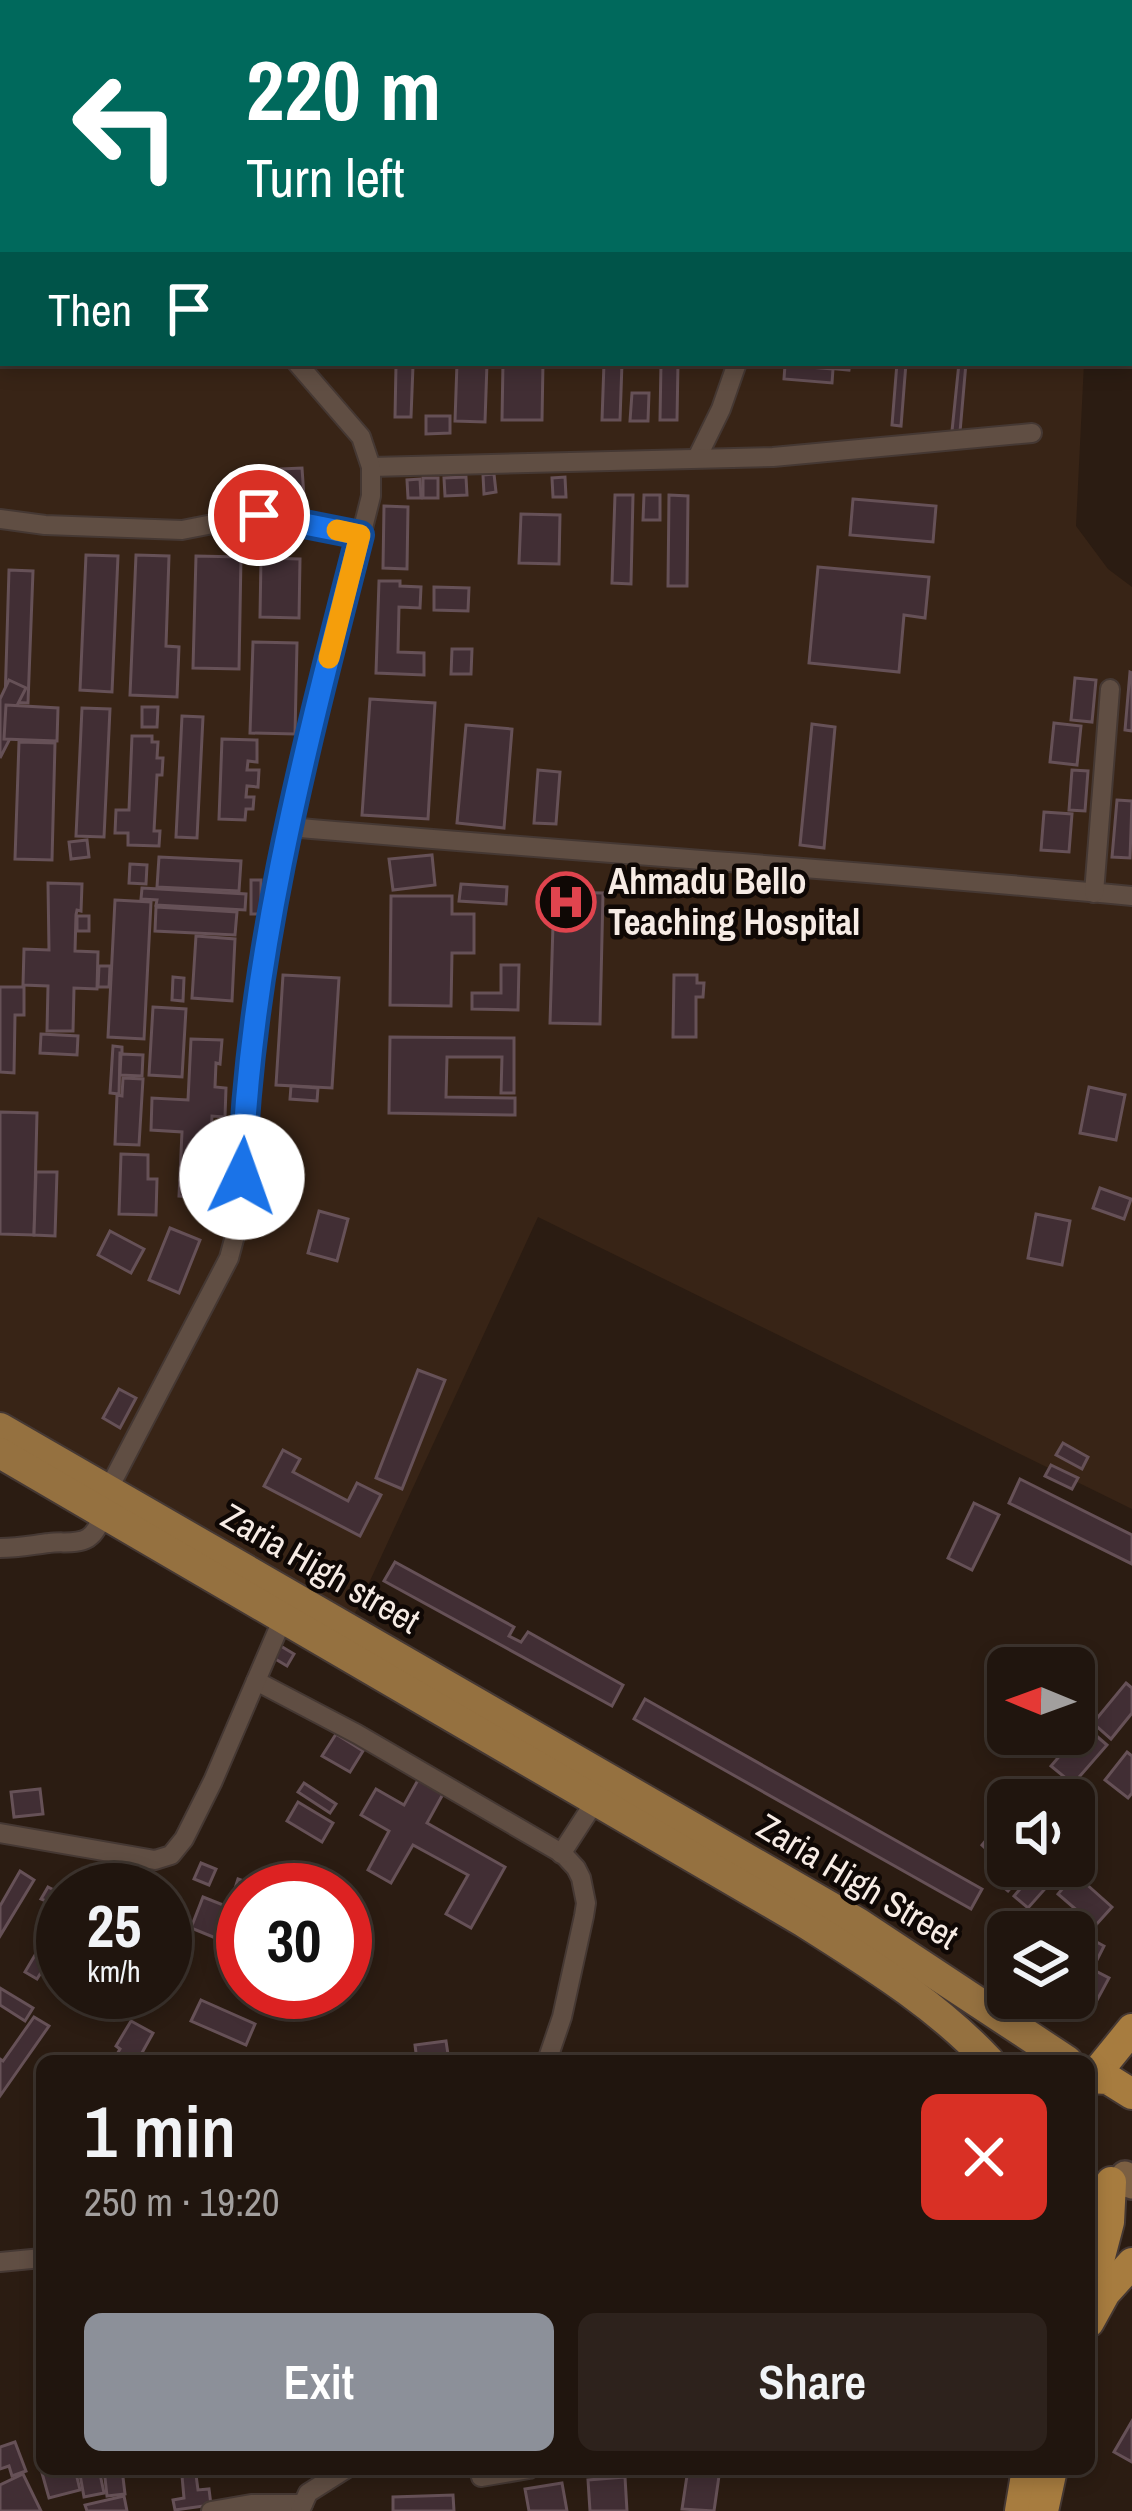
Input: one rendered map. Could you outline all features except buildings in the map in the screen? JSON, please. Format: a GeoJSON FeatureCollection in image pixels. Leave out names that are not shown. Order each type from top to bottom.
{"type":"FeatureCollection","features":[{"type":"Feature","properties":{"kind":"highway"},"geometry":{"type":"LineString","coordinates":[[1095,2065],[1132,2029]]}},
{"type":"Feature","properties":{"kind":"highway"},"geometry":{"type":"LineString","coordinates":[[1095,2077],[1122,2085],[1132,2094]]}},
{"type":"Feature","properties":{"kind":"highway"},"geometry":{"type":"LineString","coordinates":[[1095,2276],[1118,2179]]}},
{"type":"Feature","properties":{"kind":"highway"},"geometry":{"type":"LineString","coordinates":[[1095,2311],[1132,2263]]}},
{"type":"Feature","properties":{"kind":"highway"},"geometry":{"type":"LineString","coordinates":[[1020,2511],[1026,2475]]}},
{"type":"Feature","properties":{"kind":"highway"},"geometry":{"type":"LineString","coordinates":[[1042,2511],[1051,2475]]}},
{"type":"Feature","properties":{"kind":"main road","name":"Zaria High street"},"geometry":{"type":"LineString","coordinates":[[0,1428],[283,1618],[599,1788]]}},
{"type":"Feature","properties":{"kind":"main road","name":"Zaria High street"},"geometry":{"type":"LineString","coordinates":[[0,1453],[106,1502],[599,1788]]}},
{"type":"Feature","properties":{"kind":"main road","name":"Zaria High Street"},"geometry":{"type":"LineString","coordinates":[[599,1788],[659,1840],[866,1962],[946,2019],[983,2055]]}},
{"type":"Feature","properties":{"kind":"main road","name":"Zaria High Street"},"geometry":{"type":"LineString","coordinates":[[599,1788],[858,1923],[1057,2055]]}},
{"type":"Feature","properties":{"kind":"street"},"geometry":{"type":"LineString","coordinates":[[0,1548],[77,1542],[96,1530],[229,1258],[241,1213],[257,998],[290,827],[370,496],[371,467],[362,437],[300,366]]}},
{"type":"Feature","properties":{"kind":"street"},"geometry":{"type":"LineString","coordinates":[[697,458],[736,366]]}},
{"type":"Feature","properties":{"kind":"street"},"geometry":{"type":"LineString","coordinates":[[371,467],[773,458],[1032,433]]}},
{"type":"Feature","properties":{"kind":"street"},"geometry":{"type":"LineString","coordinates":[[0,519],[182,530],[259,515],[360,535]]}},
{"type":"Feature","properties":{"kind":"street"},"geometry":{"type":"LineString","coordinates":[[1094,893],[1110,689]]}},
{"type":"Feature","properties":{"kind":"street"},"geometry":{"type":"LineString","coordinates":[[290,827],[1132,896]]}},
{"type":"Feature","properties":{"kind":"street"},"geometry":{"type":"LineString","coordinates":[[0,1833],[155,1860],[171,1855],[213,1781],[283,1618]]}},
{"type":"Feature","properties":{"kind":"street"},"geometry":{"type":"LineString","coordinates":[[256,1681],[356,1734],[561,1854],[576,1868],[586,1903],[562,2017],[549,2055]]}},
{"type":"Feature","properties":{"kind":"street"},"geometry":{"type":"LineString","coordinates":[[561,1854],[599,1788]]}},
{"type":"Feature","properties":{"kind":"street"},"geometry":{"type":"LineString","coordinates":[[0,2262],[36,2259]]}},
{"type":"Feature","properties":{"kind":"street"},"geometry":{"type":"LineString","coordinates":[[212,2511],[251,2504],[302,2508],[308,2494],[337,2475]]}},
{"type":"Feature","properties":{"kind":"street"},"geometry":{"type":"LineString","coordinates":[[481,2477],[493,2475]]}},
{"type":"Feature","properties":{"kind":"shaded area","name":"Ahmadu Bello Teaching Hospital"},"geometry":{"type":"Polygon","coordinates":[[[0,366],[1084,366],[1076,526],[1108,569],[1132,587],[1132,1509],[538,1217],[350,1624],[0,1416],[0,366]]]}},
{"type":"Feature","properties":{"kind":"slow traffic"},"geometry":{"type":"LineString","coordinates":[[329,658],[360,535],[337,530]]}},
{"type":"Feature","properties":{"kind":"place","name":"Ahmadu Bello Teaching Hospital"},"geometry":{"type":"Point","coordinates":[566,902]}},
{"type":"Feature","properties":{"kind":"route"},"geometry":{"type":"LineString","coordinates":[[242,1177],[257,998],[278,882],[360,535],[259,515]]}}]}
